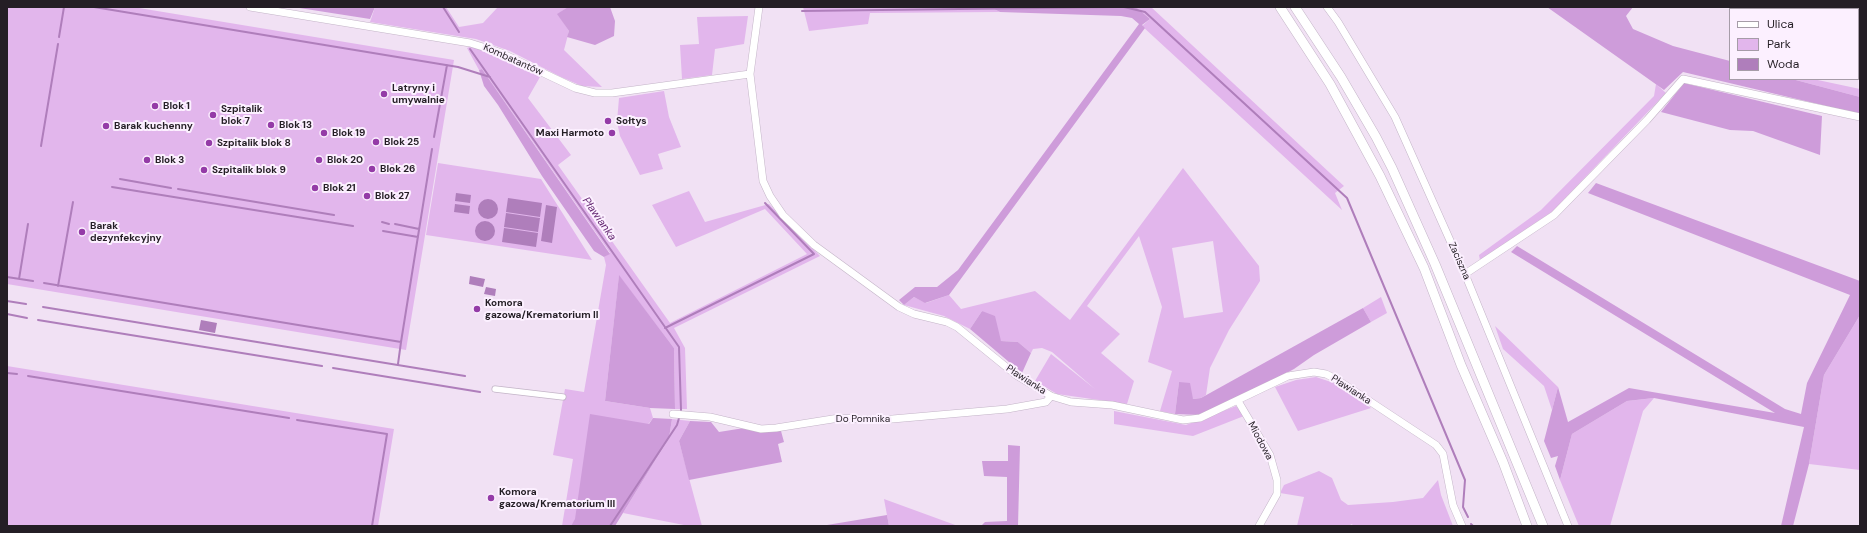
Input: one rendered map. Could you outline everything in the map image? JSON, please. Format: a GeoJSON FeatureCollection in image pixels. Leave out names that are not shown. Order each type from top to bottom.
{"type":"FeatureCollection","features":[{"type":"Feature","properties":{"kind":"street","name":"Kombatantów"},"geometry":{"type":"LineString","coordinates":[[250,7],[470,42],[499,52],[575,88],[595,93],[612,93],[750,74]]}},
{"type":"Feature","properties":{"kind":"street","name":"Pławianka"},"geometry":{"type":"LineString","coordinates":[[759,7],[750,74],[763,181],[770,196],[784,215],[814,245],[899,307],[914,314],[947,322],[957,327],[998,362],[1051,396],[1071,402],[1112,405],[1183,420],[1200,418],[1288,376],[1314,372],[1326,374],[1336,379],[1436,446],[1443,454],[1453,505],[1462,526]]}},
{"type":"Feature","properties":{"kind":"street"},"geometry":{"type":"LineString","coordinates":[[1280,7],[1330,84],[1390,197],[1424,268],[1461,365],[1503,462],[1527,526]]}},
{"type":"Feature","properties":{"kind":"street"},"geometry":{"type":"LineString","coordinates":[[1295,7],[1341,77],[1392,168],[1435,264],[1543,526]]}},
{"type":"Feature","properties":{"kind":"street","name":"Zaciszna"},"geometry":{"type":"LineString","coordinates":[[1327,7],[1338,22],[1395,117],[1465,274],[1568,526]]}},
{"type":"Feature","properties":{"kind":"street"},"geometry":{"type":"LineString","coordinates":[[1465,274],[1554,215],[1647,120],[1683,79],[1860,118]]}},
{"type":"Feature","properties":{"kind":"street"},"geometry":{"type":"LineString","coordinates":[[495,389],[563,397]]}},
{"type":"Feature","properties":{"kind":"street","name":"Do Pomnika"},"geometry":{"type":"LineString","coordinates":[[673,414],[710,417],[761,429],[839,418],[881,420],[1007,409],[1046,402],[1051,396]]}},
{"type":"Feature","properties":{"kind":"street","name":"Miodowa"},"geometry":{"type":"LineString","coordinates":[[1238,401],[1270,455],[1278,480],[1277,494],[1259,526]]}},
{"type":"Feature","properties":{"kind":"green space"},"geometry":{"type":"Polygon","coordinates":[[[7,7],[133,7],[454,60],[406,350],[7,284],[7,7]]]}},
{"type":"Feature","properties":{"kind":"green space"},"geometry":{"type":"Polygon","coordinates":[[[375,7],[446,7],[459,27],[483,23],[498,7],[568,7],[558,14],[569,31],[564,50],[602,87],[582,86],[510,51],[476,39],[370,22],[375,7]]]}},
{"type":"Feature","properties":{"kind":"green space"},"geometry":{"type":"Polygon","coordinates":[[[803,7],[990,7],[1000,12],[870,13],[868,24],[809,31],[803,7]]]}},
{"type":"Feature","properties":{"kind":"green space"},"geometry":{"type":"Polygon","coordinates":[[[1136,7],[1151,7],[1344,186],[1335,193],[1342,210],[1142,26],[1150,19],[1136,7]]]}},
{"type":"Feature","properties":{"kind":"green space"},"geometry":{"type":"Polygon","coordinates":[[[748,16],[744,44],[715,49],[712,75],[682,79],[680,45],[699,44],[697,17],[748,16]]]}},
{"type":"Feature","properties":{"kind":"green space"},"geometry":{"type":"Polygon","coordinates":[[[474,45],[540,77],[528,98],[571,155],[558,165],[670,323],[807,254],[765,209],[676,247],[652,205],[689,191],[705,222],[769,204],[820,256],[674,328],[685,348],[687,409],[675,409],[674,348],[619,276],[605,401],[650,408],[653,418],[571,526],[562,526],[573,459],[553,455],[565,389],[584,392],[606,265],[604,257],[610,253],[482,69],[479,70],[467,48],[474,45]]]}},
{"type":"Feature","properties":{"kind":"green space"},"geometry":{"type":"Polygon","coordinates":[[[1796,80],[1818,80],[1860,89],[1860,97],[1796,80]]]}},
{"type":"Feature","properties":{"kind":"green space"},"geometry":{"type":"Polygon","coordinates":[[[1656,84],[1666,93],[1552,212],[1480,260],[1479,255],[1541,210],[1654,96],[1656,84]]]}},
{"type":"Feature","properties":{"kind":"green space"},"geometry":{"type":"Polygon","coordinates":[[[664,91],[669,117],[681,147],[658,154],[663,169],[640,175],[620,136],[617,122],[619,98],[664,91]]]}},
{"type":"Feature","properties":{"kind":"green space"},"geometry":{"type":"Polygon","coordinates":[[[438,163],[541,179],[592,260],[426,235],[438,163]]]}},
{"type":"Feature","properties":{"kind":"green space"},"geometry":{"type":"Polygon","coordinates":[[[1183,168],[1259,266],[1260,281],[1229,330],[1210,368],[1206,395],[1201,398],[1193,399],[1179,382],[1175,414],[1160,411],[1172,371],[1148,362],[1162,307],[1139,236],[1087,306],[1120,334],[1101,353],[1134,381],[1127,404],[1057,394],[1035,381],[1051,354],[1095,389],[1052,352],[1042,348],[1033,349],[1031,353],[1018,342],[1001,341],[982,311],[970,329],[944,316],[904,305],[914,297],[926,303],[949,295],[961,309],[1035,291],[1070,320],[1183,168]],[[1213,241],[1172,248],[1184,318],[1223,312],[1213,241]]]}},
{"type":"Feature","properties":{"kind":"green space"},"geometry":{"type":"Polygon","coordinates":[[[1381,297],[1387,313],[1371,322],[1363,308],[1381,297]]]}},
{"type":"Feature","properties":{"kind":"green space"},"geometry":{"type":"Polygon","coordinates":[[[1860,315],[1860,470],[1809,464],[1824,375],[1860,315]]]}},
{"type":"Feature","properties":{"kind":"green space"},"geometry":{"type":"Polygon","coordinates":[[[1495,326],[1558,387],[1552,410],[1544,386],[1503,349],[1495,326]]]}},
{"type":"Feature","properties":{"kind":"green space"},"geometry":{"type":"Polygon","coordinates":[[[7,366],[394,429],[378,526],[7,526],[7,366]]]}},
{"type":"Feature","properties":{"kind":"green space"},"geometry":{"type":"Polygon","coordinates":[[[1316,377],[1334,383],[1371,408],[1298,431],[1275,387],[1296,380],[1316,377]]]}},
{"type":"Feature","properties":{"kind":"green space"},"geometry":{"type":"Polygon","coordinates":[[[1654,398],[1643,411],[1610,526],[1579,526],[1560,480],[1572,434],[1627,401],[1654,398]]]}},
{"type":"Feature","properties":{"kind":"green space"},"geometry":{"type":"Polygon","coordinates":[[[1236,406],[1244,416],[1193,436],[1114,424],[1114,411],[1186,425],[1236,406]]]}},
{"type":"Feature","properties":{"kind":"green space"},"geometry":{"type":"Polygon","coordinates":[[[672,419],[690,421],[679,441],[702,526],[689,526],[623,513],[669,438],[672,419]]]}},
{"type":"Feature","properties":{"kind":"green space"},"geometry":{"type":"Polygon","coordinates":[[[1319,471],[1332,478],[1341,500],[1348,505],[1423,498],[1438,480],[1441,495],[1453,526],[1355,526],[1351,524],[1350,526],[1297,526],[1304,497],[1280,493],[1284,485],[1319,471]]]}},
{"type":"Feature","properties":{"kind":"green space"},"geometry":{"type":"Polygon","coordinates":[[[884,499],[958,526],[889,526],[884,499]]]}},
{"type":"Feature","properties":{"kind":"shaded area"},"geometry":{"type":"Polygon","coordinates":[[[293,7],[375,7],[370,19],[293,7]]]}},
{"type":"Feature","properties":{"kind":"shaded area"},"geometry":{"type":"Polygon","coordinates":[[[568,7],[610,7],[615,21],[614,36],[595,45],[567,37],[569,31],[557,14],[568,7]]]}},
{"type":"Feature","properties":{"kind":"shaded area"},"geometry":{"type":"Polygon","coordinates":[[[990,7],[1136,7],[1150,19],[1142,25],[1145,28],[949,295],[925,303],[914,297],[904,305],[899,300],[915,287],[937,287],[958,270],[1139,24],[1132,18],[1121,16],[1000,12],[990,7]]]}},
{"type":"Feature","properties":{"kind":"shaded area"},"geometry":{"type":"Polygon","coordinates":[[[1547,7],[1633,7],[1626,16],[1633,29],[1673,46],[1729,61],[1729,80],[1796,80],[1860,97],[1860,114],[1683,72],[1664,90],[1547,7]]]}},
{"type":"Feature","properties":{"kind":"shaded area"},"geometry":{"type":"Polygon","coordinates":[[[482,69],[610,254],[604,257],[594,251],[542,176],[498,105],[484,86],[479,70],[482,69]]]}},
{"type":"Feature","properties":{"kind":"shaded area"},"geometry":{"type":"Polygon","coordinates":[[[1684,83],[1822,116],[1820,155],[1753,131],[1730,130],[1661,112],[1684,83]]]}},
{"type":"Feature","properties":{"kind":"shaded area"},"geometry":{"type":"Polygon","coordinates":[[[1596,183],[1860,281],[1860,315],[1824,375],[1809,464],[1793,526],[1781,526],[1804,427],[1654,398],[1627,401],[1572,434],[1560,480],[1555,466],[1558,456],[1551,458],[1544,441],[1558,387],[1568,422],[1629,388],[1775,413],[1511,252],[1517,246],[1785,409],[1801,414],[1807,383],[1850,295],[1588,193],[1596,183]]]}},
{"type":"Feature","properties":{"kind":"shaded area"},"geometry":{"type":"Polygon","coordinates":[[[619,275],[674,348],[675,409],[650,408],[605,401],[619,275]]]}},
{"type":"Feature","properties":{"kind":"shaded area"},"geometry":{"type":"Polygon","coordinates":[[[1363,308],[1371,322],[1314,355],[1294,369],[1264,385],[1199,415],[1175,414],[1179,382],[1190,383],[1193,399],[1201,398],[1363,308]]]}},
{"type":"Feature","properties":{"kind":"shaded area"},"geometry":{"type":"Polygon","coordinates":[[[982,311],[995,316],[1001,341],[1018,342],[1031,353],[1022,373],[970,329],[982,311]]]}},
{"type":"Feature","properties":{"kind":"shaded area"},"geometry":{"type":"Polygon","coordinates":[[[590,414],[649,424],[653,418],[672,419],[669,438],[615,526],[571,526],[575,519],[590,414]]]}},
{"type":"Feature","properties":{"kind":"shaded area"},"geometry":{"type":"Polygon","coordinates":[[[690,421],[711,422],[719,432],[744,428],[781,431],[784,442],[778,444],[782,462],[689,480],[679,441],[690,421]]]}},
{"type":"Feature","properties":{"kind":"shaded area"},"geometry":{"type":"Polygon","coordinates":[[[1008,445],[1020,446],[1018,526],[981,526],[985,522],[1007,521],[1007,477],[984,476],[982,461],[1008,461],[1008,445]]]}},
{"type":"Feature","properties":{"kind":"shaded area"},"geometry":{"type":"Polygon","coordinates":[[[887,515],[889,526],[821,526],[887,515]]]}},
{"type":"Feature","properties":{"kind":"water"},"geometry":{"type":"Polygon","coordinates":[[[456,193],[471,195],[470,203],[455,201],[456,193]]]}},
{"type":"Feature","properties":{"kind":"water"},"geometry":{"type":"Polygon","coordinates":[[[508,198],[542,203],[540,217],[506,212],[508,198]]]}},
{"type":"Feature","properties":{"kind":"water"},"geometry":{"type":"Polygon","coordinates":[[[488,199],[495,202],[498,209],[495,216],[488,219],[481,216],[478,209],[481,202],[488,199]]]}},
{"type":"Feature","properties":{"kind":"water"},"geometry":{"type":"Polygon","coordinates":[[[455,204],[470,206],[469,214],[454,212],[455,204]]]}},
{"type":"Feature","properties":{"kind":"water"},"geometry":{"type":"Polygon","coordinates":[[[546,205],[557,207],[552,243],[541,241],[546,205]]]}},
{"type":"Feature","properties":{"kind":"water"},"geometry":{"type":"Polygon","coordinates":[[[506,213],[540,218],[538,232],[504,227],[506,213]]]}},
{"type":"Feature","properties":{"kind":"water"},"geometry":{"type":"Polygon","coordinates":[[[485,221],[492,224],[495,231],[492,238],[485,241],[478,238],[475,231],[478,224],[485,221]]]}},
{"type":"Feature","properties":{"kind":"water"},"geometry":{"type":"Polygon","coordinates":[[[504,228],[538,233],[536,247],[502,242],[504,228]]]}},
{"type":"Feature","properties":{"kind":"water"},"geometry":{"type":"Polygon","coordinates":[[[470,276],[485,279],[483,287],[469,284],[470,276]]]}},
{"type":"Feature","properties":{"kind":"water"},"geometry":{"type":"Polygon","coordinates":[[[486,287],[496,289],[495,296],[484,294],[486,287]]]}},
{"type":"Feature","properties":{"kind":"water"},"geometry":{"type":"Polygon","coordinates":[[[201,320],[217,323],[215,333],[199,330],[201,320]]]}},
{"type":"Feature","properties":{"kind":"waterway"},"geometry":{"type":"LineString","coordinates":[[59,37],[64,7]]}},
{"type":"Feature","properties":{"kind":"waterway"},"geometry":{"type":"LineString","coordinates":[[94,7],[458,67],[490,77]]}},
{"type":"Feature","properties":{"kind":"waterway"},"geometry":{"type":"LineString","coordinates":[[443,7],[459,32]]}},
{"type":"Feature","properties":{"kind":"waterway"},"geometry":{"type":"LineString","coordinates":[[802,11],[1117,7]]}},
{"type":"Feature","properties":{"kind":"waterway"},"geometry":{"type":"LineString","coordinates":[[1124,7],[1145,12],[1347,198],[1465,480],[1463,507],[1468,517]]}},
{"type":"Feature","properties":{"kind":"waterway"},"geometry":{"type":"LineString","coordinates":[[41,146],[58,44]]}},
{"type":"Feature","properties":{"kind":"waterway","name":"Pławianka"},"geometry":{"type":"LineString","coordinates":[[470,49],[679,347],[681,410]]}},
{"type":"Feature","properties":{"kind":"waterway"},"geometry":{"type":"LineString","coordinates":[[434,137],[447,65]]}},
{"type":"Feature","properties":{"kind":"waterway"},"geometry":{"type":"LineString","coordinates":[[44,283],[401,342],[432,149]]}},
{"type":"Feature","properties":{"kind":"waterway"},"geometry":{"type":"LineString","coordinates":[[120,179],[171,188]]}},
{"type":"Feature","properties":{"kind":"waterway"},"geometry":{"type":"LineString","coordinates":[[112,187],[353,226]]}},
{"type":"Feature","properties":{"kind":"waterway"},"geometry":{"type":"LineString","coordinates":[[178,189],[334,215]]}},
{"type":"Feature","properties":{"kind":"waterway"},"geometry":{"type":"LineString","coordinates":[[58,286],[73,202]]}},
{"type":"Feature","properties":{"kind":"waterway"},"geometry":{"type":"LineString","coordinates":[[665,328],[814,254],[765,203]]}},
{"type":"Feature","properties":{"kind":"waterway"},"geometry":{"type":"LineString","coordinates":[[382,222],[389,224]]}},
{"type":"Feature","properties":{"kind":"waterway"},"geometry":{"type":"LineString","coordinates":[[19,279],[28,224]]}},
{"type":"Feature","properties":{"kind":"waterway"},"geometry":{"type":"LineString","coordinates":[[395,224],[419,229]]}},
{"type":"Feature","properties":{"kind":"waterway"},"geometry":{"type":"LineString","coordinates":[[383,231],[418,237]]}},
{"type":"Feature","properties":{"kind":"waterway"},"geometry":{"type":"LineString","coordinates":[[7,277],[33,281]]}},
{"type":"Feature","properties":{"kind":"waterway"},"geometry":{"type":"LineString","coordinates":[[7,301],[26,304]]}},
{"type":"Feature","properties":{"kind":"waterway"},"geometry":{"type":"LineString","coordinates":[[43,307],[465,376]]}},
{"type":"Feature","properties":{"kind":"waterway"},"geometry":{"type":"LineString","coordinates":[[7,314],[27,318]]}},
{"type":"Feature","properties":{"kind":"waterway"},"geometry":{"type":"LineString","coordinates":[[38,320],[322,366]]}},
{"type":"Feature","properties":{"kind":"waterway"},"geometry":{"type":"LineString","coordinates":[[398,364],[401,342]]}},
{"type":"Feature","properties":{"kind":"waterway"},"geometry":{"type":"LineString","coordinates":[[333,368],[480,392]]}},
{"type":"Feature","properties":{"kind":"waterway"},"geometry":{"type":"LineString","coordinates":[[7,373],[17,374]]}},
{"type":"Feature","properties":{"kind":"waterway"},"geometry":{"type":"LineString","coordinates":[[28,376],[289,418]]}},
{"type":"Feature","properties":{"kind":"waterway","name":"Pławianka"},"geometry":{"type":"LineString","coordinates":[[610,526],[677,425],[679,418]]}},
{"type":"Feature","properties":{"kind":"waterway"},"geometry":{"type":"LineString","coordinates":[[297,420],[387,434],[372,526]]}},
{"type":"Feature","properties":{"kind":"place","name":"Latryny i umywalnie"},"geometry":{"type":"Point","coordinates":[384,94]}},
{"type":"Feature","properties":{"kind":"place","name":"Blok 1"},"geometry":{"type":"Point","coordinates":[155,106]}},
{"type":"Feature","properties":{"kind":"place","name":"Szpitalik blok 7"},"geometry":{"type":"Point","coordinates":[213,115]}},
{"type":"Feature","properties":{"kind":"place","name":"Sołtys"},"geometry":{"type":"Point","coordinates":[608,121]}},
{"type":"Feature","properties":{"kind":"place","name":"Blok 13"},"geometry":{"type":"Point","coordinates":[271,125]}},
{"type":"Feature","properties":{"kind":"place","name":"Barak kuchenny"},"geometry":{"type":"Point","coordinates":[106,126]}},
{"type":"Feature","properties":{"kind":"place","name":"Blok 19"},"geometry":{"type":"Point","coordinates":[324,133]}},
{"type":"Feature","properties":{"kind":"place","name":"Maxi Harmoto"},"geometry":{"type":"Point","coordinates":[612,133]}},
{"type":"Feature","properties":{"kind":"place","name":"Blok 25"},"geometry":{"type":"Point","coordinates":[376,142]}},
{"type":"Feature","properties":{"kind":"place","name":"Szpitalik blok 8"},"geometry":{"type":"Point","coordinates":[209,143]}},
{"type":"Feature","properties":{"kind":"place","name":"Blok 3"},"geometry":{"type":"Point","coordinates":[147,160]}},
{"type":"Feature","properties":{"kind":"place","name":"Blok 20"},"geometry":{"type":"Point","coordinates":[319,160]}},
{"type":"Feature","properties":{"kind":"place","name":"Blok 26"},"geometry":{"type":"Point","coordinates":[372,169]}},
{"type":"Feature","properties":{"kind":"place","name":"Szpitalik blok 9"},"geometry":{"type":"Point","coordinates":[204,170]}},
{"type":"Feature","properties":{"kind":"place","name":"Blok 21"},"geometry":{"type":"Point","coordinates":[315,188]}},
{"type":"Feature","properties":{"kind":"place","name":"Blok 27"},"geometry":{"type":"Point","coordinates":[367,196]}},
{"type":"Feature","properties":{"kind":"place","name":"Barak dezynfekcyjny"},"geometry":{"type":"Point","coordinates":[82,232]}},
{"type":"Feature","properties":{"kind":"place","name":"Komora gazowa/Krematorium II"},"geometry":{"type":"Point","coordinates":[477,309]}},
{"type":"Feature","properties":{"kind":"place","name":"Komora gazowa/Krematorium III"},"geometry":{"type":"Point","coordinates":[491,498]}}]}
